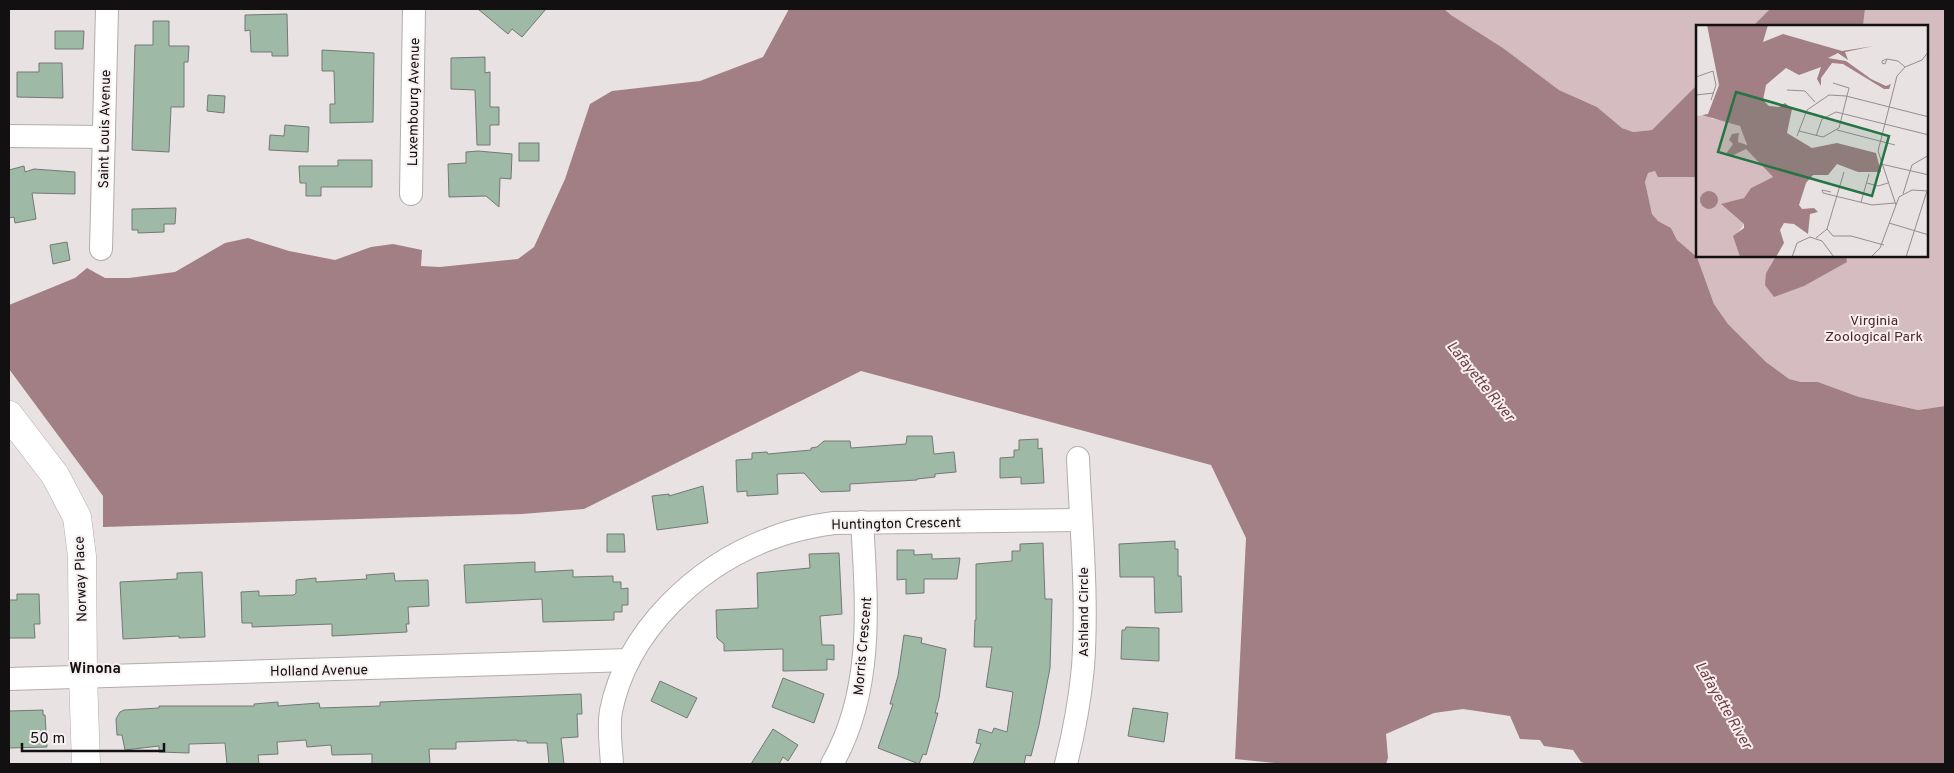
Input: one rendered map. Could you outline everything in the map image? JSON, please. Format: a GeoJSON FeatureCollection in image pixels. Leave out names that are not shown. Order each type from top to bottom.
{"type":"FeatureCollection","features":[{"type":"Feature","properties":{"kind":"street","name":"Saint Louis Avenue"},"geometry":{"type":"LineString","coordinates":[[101,249],[107,9]]}},
{"type":"Feature","properties":{"kind":"street","name":"Luxembourg Avenue"},"geometry":{"type":"LineString","coordinates":[[411,194],[414,9]]}},
{"type":"Feature","properties":{"kind":"street"},"geometry":{"type":"LineString","coordinates":[[9,136],[104,137]]}},
{"type":"Feature","properties":{"kind":"street","name":"Norway Place"},"geometry":{"type":"LineString","coordinates":[[9,415],[55,475],[77,517],[82,556],[82,676],[86,764]]}},
{"type":"Feature","properties":{"kind":"street","name":"Ashland Circle"},"geometry":{"type":"LineString","coordinates":[[1066,764],[1075,726],[1083,667],[1084,616],[1078,458]]}},
{"type":"Feature","properties":{"kind":"street","name":"Huntington Crescent"},"geometry":{"type":"LineString","coordinates":[[612,764],[611,713],[617,690],[629,660],[654,622],[684,590],[708,570],[730,557],[771,538],[802,528],[834,523],[1081,520]]}},
{"type":"Feature","properties":{"kind":"street","name":"Morris Crescent"},"geometry":{"type":"LineString","coordinates":[[832,764],[853,719],[860,686],[866,635],[867,595],[862,522]]}},
{"type":"Feature","properties":{"kind":"street","name":"Holland Avenue"},"geometry":{"type":"LineString","coordinates":[[9,679],[629,660]]}},
{"type":"Feature","properties":{"kind":"green space"},"geometry":{"type":"Polygon","coordinates":[[[1444,9],[1770,9],[1754,25],[1696,25],[1696,86],[1652,130],[1633,132],[1622,128],[1597,107],[1559,90],[1503,48],[1444,9]]]}},
{"type":"Feature","properties":{"kind":"green space","name":"Virginia Zoological Park"},"geometry":{"type":"Polygon","coordinates":[[[1865,9],[1945,9],[1945,406],[1918,410],[1859,397],[1818,382],[1801,382],[1789,379],[1766,362],[1728,324],[1714,304],[1697,258],[1775,258],[1766,273],[1846,262],[1846,258],[1929,258],[1929,25],[1863,25],[1865,9]]]}},
{"type":"Feature","properties":{"kind":"green space","name":"Virginia Zoological Park"},"geometry":{"type":"Polygon","coordinates":[[[1655,171],[1664,177],[1696,177],[1696,256],[1677,240],[1671,228],[1658,221],[1652,214],[1645,182],[1648,173],[1655,171]]]}},
{"type":"Feature","properties":{"kind":"water","name":"Lafayette River"},"geometry":{"type":"Polygon","coordinates":[[[789,9],[1444,9],[1503,48],[1559,90],[1597,107],[1622,128],[1633,132],[1652,130],[1696,86],[1696,177],[1658,177],[1655,171],[1648,173],[1645,182],[1652,214],[1658,221],[1671,228],[1677,240],[1697,258],[1714,304],[1728,324],[1766,362],[1789,379],[1801,382],[1818,382],[1859,397],[1918,410],[1945,406],[1945,764],[1587,764],[1581,762],[1573,750],[1544,746],[1540,740],[1520,739],[1510,716],[1463,709],[1434,713],[1386,734],[1388,758],[1386,764],[1284,764],[1235,759],[1246,538],[1211,465],[861,371],[584,509],[522,514],[103,527],[103,496],[9,369],[9,305],[75,278],[87,268],[105,278],[129,278],[175,272],[225,243],[248,238],[289,251],[335,260],[371,247],[393,244],[422,250],[421,266],[440,267],[518,259],[534,247],[565,179],[590,104],[612,91],[700,81],[763,57],[789,9]]]}},
{"type":"Feature","properties":{"kind":"water"},"geometry":{"type":"Polygon","coordinates":[[[1770,9],[1865,9],[1863,25],[1754,25],[1770,9]]]}},
{"type":"Feature","properties":{"kind":"water"},"geometry":{"type":"Polygon","coordinates":[[[1775,258],[1846,258],[1847,262],[1804,286],[1774,297],[1765,285],[1766,273],[1775,258]]]}},
{"type":"Feature","properties":{"kind":"building"},"geometry":{"type":"Polygon","coordinates":[[[478,9],[546,9],[522,37],[512,29],[508,34],[478,9]]]}},
{"type":"Feature","properties":{"kind":"building"},"geometry":{"type":"Polygon","coordinates":[[[287,14],[288,56],[272,56],[272,52],[251,52],[250,30],[245,31],[245,15],[287,14]]]}},
{"type":"Feature","properties":{"kind":"building"},"geometry":{"type":"Polygon","coordinates":[[[153,21],[169,21],[169,46],[189,46],[188,62],[184,62],[184,107],[171,107],[169,152],[132,150],[135,45],[153,45],[153,21]]]}},
{"type":"Feature","properties":{"kind":"building"},"geometry":{"type":"Polygon","coordinates":[[[55,31],[84,31],[83,49],[55,49],[55,31]]]}},
{"type":"Feature","properties":{"kind":"building"},"geometry":{"type":"Polygon","coordinates":[[[322,50],[374,53],[373,122],[330,123],[330,104],[335,104],[334,71],[322,71],[322,50]]]}},
{"type":"Feature","properties":{"kind":"building"},"geometry":{"type":"Polygon","coordinates":[[[485,57],[485,73],[490,72],[490,107],[499,107],[499,125],[490,125],[490,145],[477,145],[475,90],[451,89],[451,58],[485,57]]]}},
{"type":"Feature","properties":{"kind":"building"},"geometry":{"type":"Polygon","coordinates":[[[39,63],[62,63],[63,98],[17,97],[17,72],[39,72],[39,63]]]}},
{"type":"Feature","properties":{"kind":"building"},"geometry":{"type":"Polygon","coordinates":[[[208,95],[225,96],[224,113],[207,111],[208,95]]]}},
{"type":"Feature","properties":{"kind":"building"},"geometry":{"type":"Polygon","coordinates":[[[285,125],[309,127],[308,152],[269,150],[270,135],[284,136],[285,125]]]}},
{"type":"Feature","properties":{"kind":"building"},"geometry":{"type":"Polygon","coordinates":[[[519,143],[539,143],[539,161],[519,161],[519,143]]]}},
{"type":"Feature","properties":{"kind":"building"},"geometry":{"type":"Polygon","coordinates":[[[478,151],[512,154],[511,179],[500,178],[499,207],[486,196],[449,197],[448,164],[466,163],[466,152],[478,151]]]}},
{"type":"Feature","properties":{"kind":"building"},"geometry":{"type":"Polygon","coordinates":[[[338,160],[372,160],[372,187],[321,187],[321,196],[306,196],[306,183],[300,183],[299,166],[338,166],[338,160]]]}},
{"type":"Feature","properties":{"kind":"building"},"geometry":{"type":"Polygon","coordinates":[[[24,166],[25,172],[34,169],[75,172],[75,194],[32,193],[36,219],[15,223],[14,217],[9,218],[9,170],[24,166]]]}},
{"type":"Feature","properties":{"kind":"building"},"geometry":{"type":"Polygon","coordinates":[[[176,208],[175,224],[164,224],[164,232],[138,233],[138,230],[132,230],[132,209],[176,208]]]}},
{"type":"Feature","properties":{"kind":"building"},"geometry":{"type":"Polygon","coordinates":[[[67,242],[70,260],[53,264],[50,245],[67,242]]]}},
{"type":"Feature","properties":{"kind":"building"},"geometry":{"type":"Polygon","coordinates":[[[907,436],[932,436],[934,454],[954,452],[956,472],[935,474],[935,477],[917,480],[850,484],[850,491],[821,492],[804,473],[777,474],[778,494],[747,496],[747,491],[737,492],[736,460],[752,459],[752,453],[767,452],[768,454],[811,450],[811,448],[817,447],[824,441],[850,441],[851,448],[906,444],[907,436]]]}},
{"type":"Feature","properties":{"kind":"building"},"geometry":{"type":"Polygon","coordinates":[[[1038,439],[1038,449],[1042,448],[1044,483],[1021,484],[1021,477],[1000,478],[1000,458],[1014,457],[1014,450],[1019,450],[1019,440],[1038,439]]]}},
{"type":"Feature","properties":{"kind":"building"},"geometry":{"type":"Polygon","coordinates":[[[703,486],[708,523],[657,530],[652,496],[669,494],[669,496],[703,486]]]}},
{"type":"Feature","properties":{"kind":"building"},"geometry":{"type":"Polygon","coordinates":[[[607,534],[624,534],[625,552],[607,552],[607,534]]]}},
{"type":"Feature","properties":{"kind":"building"},"geometry":{"type":"Polygon","coordinates":[[[1175,541],[1175,549],[1178,549],[1178,576],[1181,576],[1182,612],[1155,613],[1154,577],[1120,577],[1119,544],[1175,541]]]}},
{"type":"Feature","properties":{"kind":"building"},"geometry":{"type":"Polygon","coordinates":[[[1043,543],[1045,599],[1052,599],[1050,668],[1031,756],[1026,755],[1024,764],[973,764],[981,744],[976,743],[979,729],[992,733],[994,728],[1007,732],[1013,692],[986,687],[992,647],[974,647],[976,564],[1012,561],[1012,551],[1020,551],[1020,544],[1043,543]]]}},
{"type":"Feature","properties":{"kind":"building"},"geometry":{"type":"Polygon","coordinates":[[[897,550],[914,550],[914,555],[932,554],[932,559],[960,558],[957,579],[924,579],[924,593],[906,594],[906,579],[897,580],[897,550]]]}},
{"type":"Feature","properties":{"kind":"building"},"geometry":{"type":"Polygon","coordinates":[[[839,553],[842,614],[820,616],[822,645],[834,645],[834,660],[827,659],[827,670],[783,671],[783,649],[724,651],[724,644],[717,638],[716,610],[758,608],[757,573],[810,568],[809,554],[839,553]]]}},
{"type":"Feature","properties":{"kind":"building"},"geometry":{"type":"Polygon","coordinates":[[[535,562],[535,572],[573,570],[573,577],[613,576],[613,582],[621,582],[621,589],[628,588],[628,605],[622,605],[622,612],[614,612],[614,620],[543,622],[542,599],[466,603],[464,565],[535,562]]]}},
{"type":"Feature","properties":{"kind":"building"},"geometry":{"type":"Polygon","coordinates":[[[202,572],[205,637],[179,638],[179,636],[123,639],[120,582],[177,579],[177,573],[202,572]]]}},
{"type":"Feature","properties":{"kind":"building"},"geometry":{"type":"Polygon","coordinates":[[[394,573],[395,581],[428,580],[429,606],[408,607],[409,624],[406,624],[407,632],[332,636],[332,624],[252,627],[252,623],[242,623],[241,592],[259,591],[259,596],[294,595],[296,593],[296,580],[316,578],[316,582],[367,579],[366,575],[394,573]]]}},
{"type":"Feature","properties":{"kind":"building"},"geometry":{"type":"Polygon","coordinates":[[[17,594],[39,594],[40,624],[34,624],[35,638],[9,638],[9,600],[17,600],[17,594]]]}},
{"type":"Feature","properties":{"kind":"building"},"geometry":{"type":"Polygon","coordinates":[[[1126,627],[1159,628],[1159,661],[1121,659],[1122,630],[1125,630],[1126,627]]]}},
{"type":"Feature","properties":{"kind":"building"},"geometry":{"type":"Polygon","coordinates":[[[904,635],[922,638],[921,643],[946,649],[935,713],[938,713],[926,755],[923,754],[919,764],[878,748],[893,704],[890,704],[898,676],[904,635]]]}},
{"type":"Feature","properties":{"kind":"building"},"geometry":{"type":"Polygon","coordinates":[[[783,678],[824,694],[814,723],[772,707],[783,678]]]}},
{"type":"Feature","properties":{"kind":"building"},"geometry":{"type":"Polygon","coordinates":[[[660,681],[697,698],[687,718],[651,701],[660,681]]]}},
{"type":"Feature","properties":{"kind":"building"},"geometry":{"type":"Polygon","coordinates":[[[581,694],[582,714],[577,714],[578,737],[561,738],[564,764],[549,764],[547,743],[527,743],[527,741],[517,740],[456,742],[456,749],[429,749],[430,764],[372,764],[372,754],[332,755],[331,745],[307,747],[306,740],[277,742],[278,754],[258,755],[259,764],[227,764],[225,743],[189,744],[189,753],[159,752],[159,746],[125,750],[122,735],[117,735],[116,719],[120,712],[124,710],[159,708],[159,706],[254,706],[254,704],[278,702],[278,706],[319,703],[320,708],[380,706],[380,702],[581,694]]]}},
{"type":"Feature","properties":{"kind":"building"},"geometry":{"type":"Polygon","coordinates":[[[1133,708],[1168,713],[1164,742],[1128,736],[1133,708]]]}},
{"type":"Feature","properties":{"kind":"building"},"geometry":{"type":"Polygon","coordinates":[[[43,710],[47,747],[9,748],[9,711],[43,710]]]}},
{"type":"Feature","properties":{"kind":"building"},"geometry":{"type":"Polygon","coordinates":[[[773,729],[798,745],[788,761],[783,757],[779,764],[751,764],[773,729]]]}},
{"type":"Feature","properties":{"kind":"district","name":"Winona"},"geometry":{"type":"Point","coordinates":[95,668]}}]}
